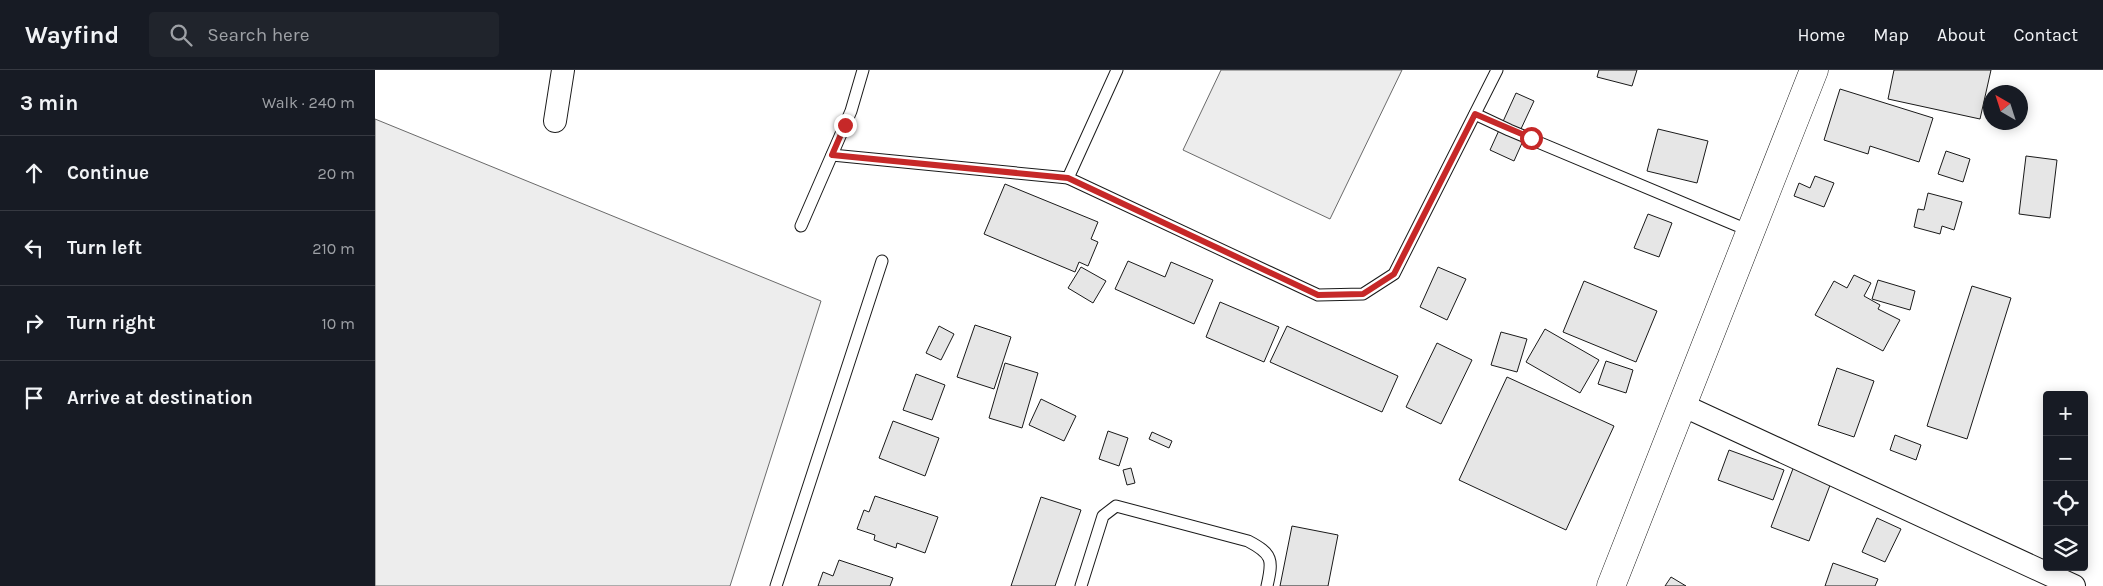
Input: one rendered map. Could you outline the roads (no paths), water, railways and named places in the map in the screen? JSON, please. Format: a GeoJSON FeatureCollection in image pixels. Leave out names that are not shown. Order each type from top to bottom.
{"type":"FeatureCollection","features":[{"type":"Feature","properties":{"kind":"highway"},"geometry":{"type":"LineString","coordinates":[[1611,586],[1814,70]]}},
{"type":"Feature","properties":{"kind":"street"},"geometry":{"type":"LineString","coordinates":[[555,121],[563,70]]}},
{"type":"Feature","properties":{"kind":"street"},"geometry":{"type":"LineString","coordinates":[[1682,405],[2074,586]]}},
{"type":"Feature","properties":{"kind":"lane"},"geometry":{"type":"LineString","coordinates":[[801,226],[851,111],[863,70]]}},
{"type":"Feature","properties":{"kind":"lane"},"geometry":{"type":"LineString","coordinates":[[1068,178],[1117,70]]}},
{"type":"Feature","properties":{"kind":"lane"},"geometry":{"type":"LineString","coordinates":[[832,155],[1068,178],[1318,295],[1363,294],[1394,274],[1497,70]]}},
{"type":"Feature","properties":{"kind":"lane"},"geometry":{"type":"LineString","coordinates":[[1475,114],[1750,231]]}},
{"type":"Feature","properties":{"kind":"lane"},"geometry":{"type":"LineString","coordinates":[[776,586],[882,261]]}},
{"type":"Feature","properties":{"kind":"lane"},"geometry":{"type":"LineString","coordinates":[[1081,586],[1103,516],[1116,506],[1248,541],[1265,550],[1272,564],[1267,586]]}}]}
